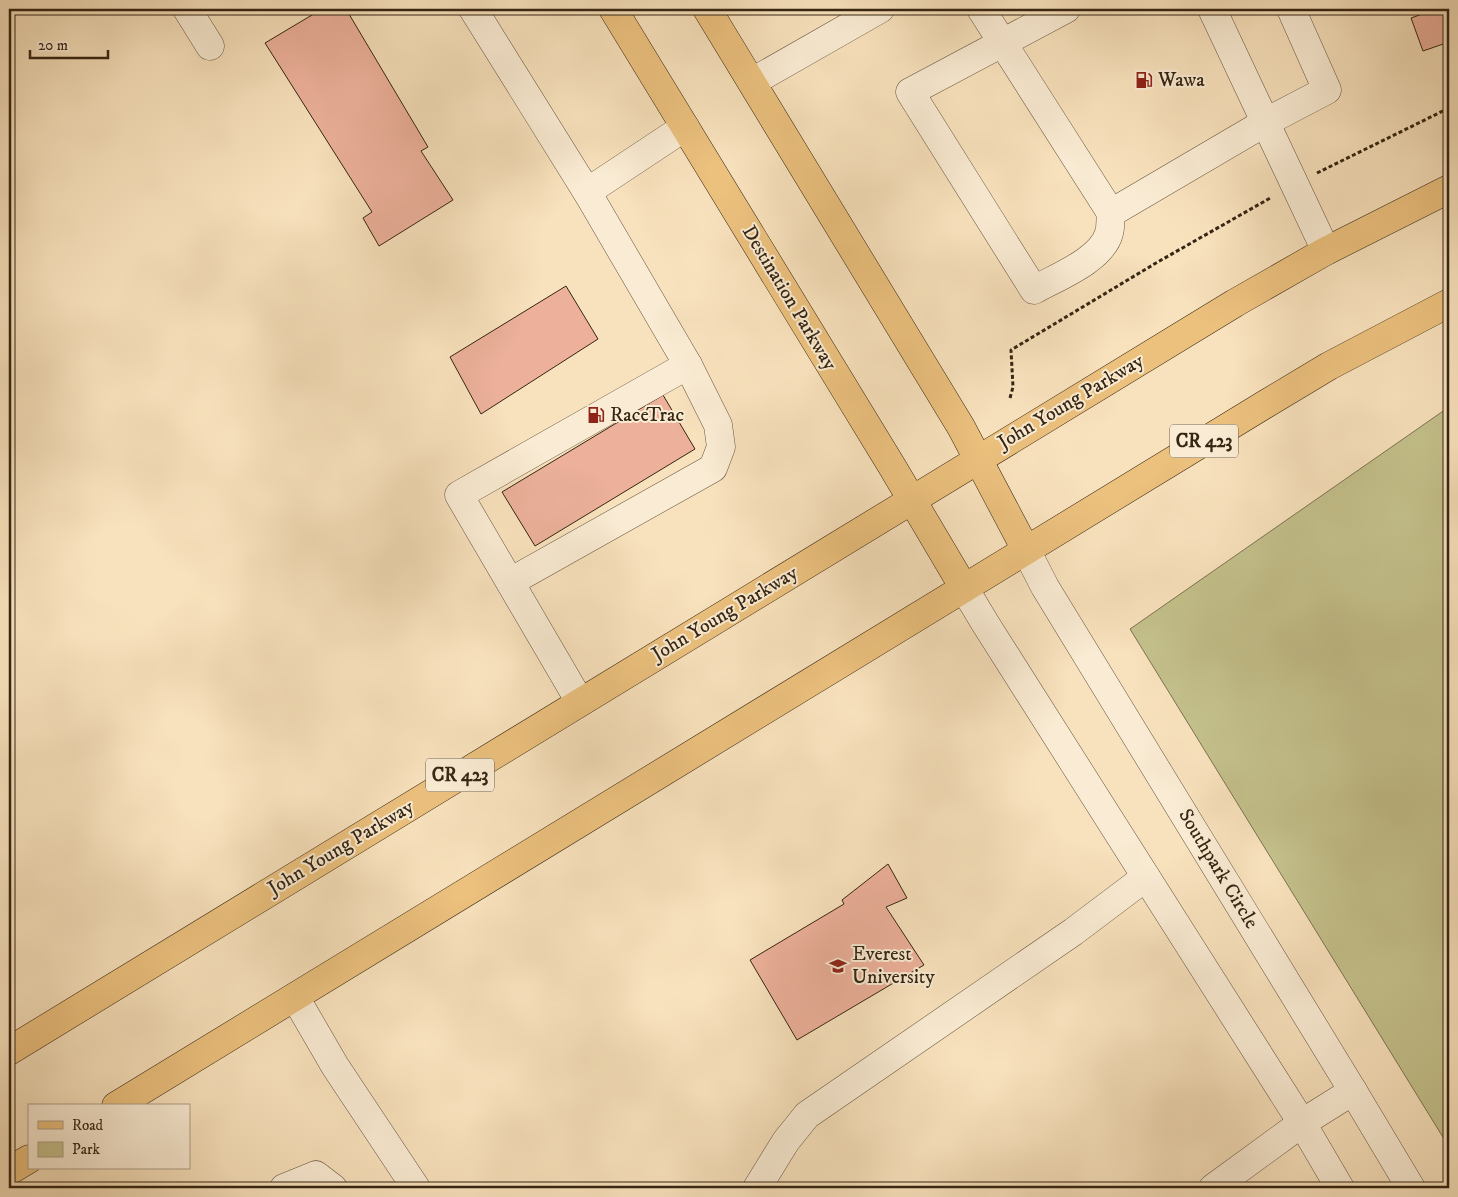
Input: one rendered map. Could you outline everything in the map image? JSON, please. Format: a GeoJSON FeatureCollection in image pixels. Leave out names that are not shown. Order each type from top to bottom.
{"type":"FeatureCollection","features":[{"type":"Feature","properties":{"kind":"main road","name":"Destination Parkway"},"geometry":{"type":"LineString","coordinates":[[613,9],[912,499],[964,588]]}},
{"type":"Feature","properties":{"kind":"main road"},"geometry":{"type":"LineString","coordinates":[[707,9],[961,427],[1026,550]]}},
{"type":"Feature","properties":{"kind":"main road","name":"John Young Parkway"},"geometry":{"type":"LineString","coordinates":[[9,1051],[1235,303],[1326,251],[1449,189]]}},
{"type":"Feature","properties":{"kind":"main road","name":"CR 423"},"geometry":{"type":"LineString","coordinates":[[119,1104],[1330,366],[1449,303]]}},
{"type":"Feature","properties":{"kind":"main road"},"geometry":{"type":"LineString","coordinates":[[9,1171],[28,1160]]}},
{"type":"Feature","properties":{"kind":"street"},"geometry":{"type":"LineString","coordinates":[[187,9],[210,46]]}},
{"type":"Feature","properties":{"kind":"street"},"geometry":{"type":"LineString","coordinates":[[472,9],[587,192],[688,364],[718,425],[721,447],[713,468],[510,582]]}},
{"type":"Feature","properties":{"kind":"street"},"geometry":{"type":"LineString","coordinates":[[752,82],[880,9]]}},
{"type":"Feature","properties":{"kind":"street"},"geometry":{"type":"LineString","coordinates":[[981,9],[1002,42],[1111,213],[1109,233],[1101,250],[1089,260],[1034,290],[910,92],[1002,42],[1066,9]]}},
{"type":"Feature","properties":{"kind":"street"},"geometry":{"type":"LineString","coordinates":[[1212,9],[1326,251]]}},
{"type":"Feature","properties":{"kind":"street"},"geometry":{"type":"LineString","coordinates":[[1111,213],[1266,122],[1327,90],[1291,9]]}},
{"type":"Feature","properties":{"kind":"street"},"geometry":{"type":"LineString","coordinates":[[587,192],[685,126]]}},
{"type":"Feature","properties":{"kind":"street"},"geometry":{"type":"LineString","coordinates":[[580,702],[459,495],[688,364]]}},
{"type":"Feature","properties":{"kind":"street","name":"Southpark Circle"},"geometry":{"type":"LineString","coordinates":[[1026,550],[1050,595],[1411,1188]]}},
{"type":"Feature","properties":{"kind":"street"},"geometry":{"type":"LineString","coordinates":[[964,588],[1302,1124],[1340,1188]]}},
{"type":"Feature","properties":{"kind":"street"},"geometry":{"type":"LineString","coordinates":[[757,1188],[786,1141],[807,1115],[1065,937],[1146,877]]}},
{"type":"Feature","properties":{"kind":"street"},"geometry":{"type":"LineString","coordinates":[[295,996],[335,1066],[416,1188]]}},
{"type":"Feature","properties":{"kind":"street"},"geometry":{"type":"LineString","coordinates":[[1213,1188],[1302,1124],[1353,1091]]}},
{"type":"Feature","properties":{"kind":"street"},"geometry":{"type":"LineString","coordinates":[[284,1188],[316,1175],[333,1188]]}},
{"type":"Feature","properties":{"kind":"path"},"geometry":{"type":"LineString","coordinates":[[1010,398],[1013,387],[1012,350],[1156,263],[1295,184],[1449,108]]}},
{"type":"Feature","properties":{"kind":"green space"},"geometry":{"type":"Polygon","coordinates":[[[1449,407],[1449,1147],[1130,629],[1449,407]]]}},
{"type":"Feature","properties":{"kind":"building"},"geometry":{"type":"Polygon","coordinates":[[[322,9],[346,9],[428,147],[421,151],[453,200],[379,246],[363,218],[372,212],[265,43],[322,9]]]}},
{"type":"Feature","properties":{"kind":"building"},"geometry":{"type":"Polygon","coordinates":[[[1436,9],[1449,9],[1449,42],[1423,51],[1411,18],[1436,9]]]}},
{"type":"Feature","properties":{"kind":"building"},"geometry":{"type":"Polygon","coordinates":[[[566,286],[598,339],[481,414],[450,357],[566,286]]]}},
{"type":"Feature","properties":{"kind":"building"},"geometry":{"type":"Polygon","coordinates":[[[663,395],[695,449],[535,546],[502,492],[663,395]]]}},
{"type":"Feature","properties":{"kind":"building"},"geometry":{"type":"Polygon","coordinates":[[[888,864],[907,898],[886,907],[924,965],[797,1040],[750,960],[844,904],[842,900],[888,864]]]}},
{"type":"Feature","properties":{"kind":"place","name":"Wawa"},"geometry":{"type":"Point","coordinates":[1144,80]}},
{"type":"Feature","properties":{"kind":"place","name":"RaceTrac"},"geometry":{"type":"Point","coordinates":[596,415]}},
{"type":"Feature","properties":{"kind":"place","name":"Everest University"},"geometry":{"type":"Point","coordinates":[838,966]}}]}
